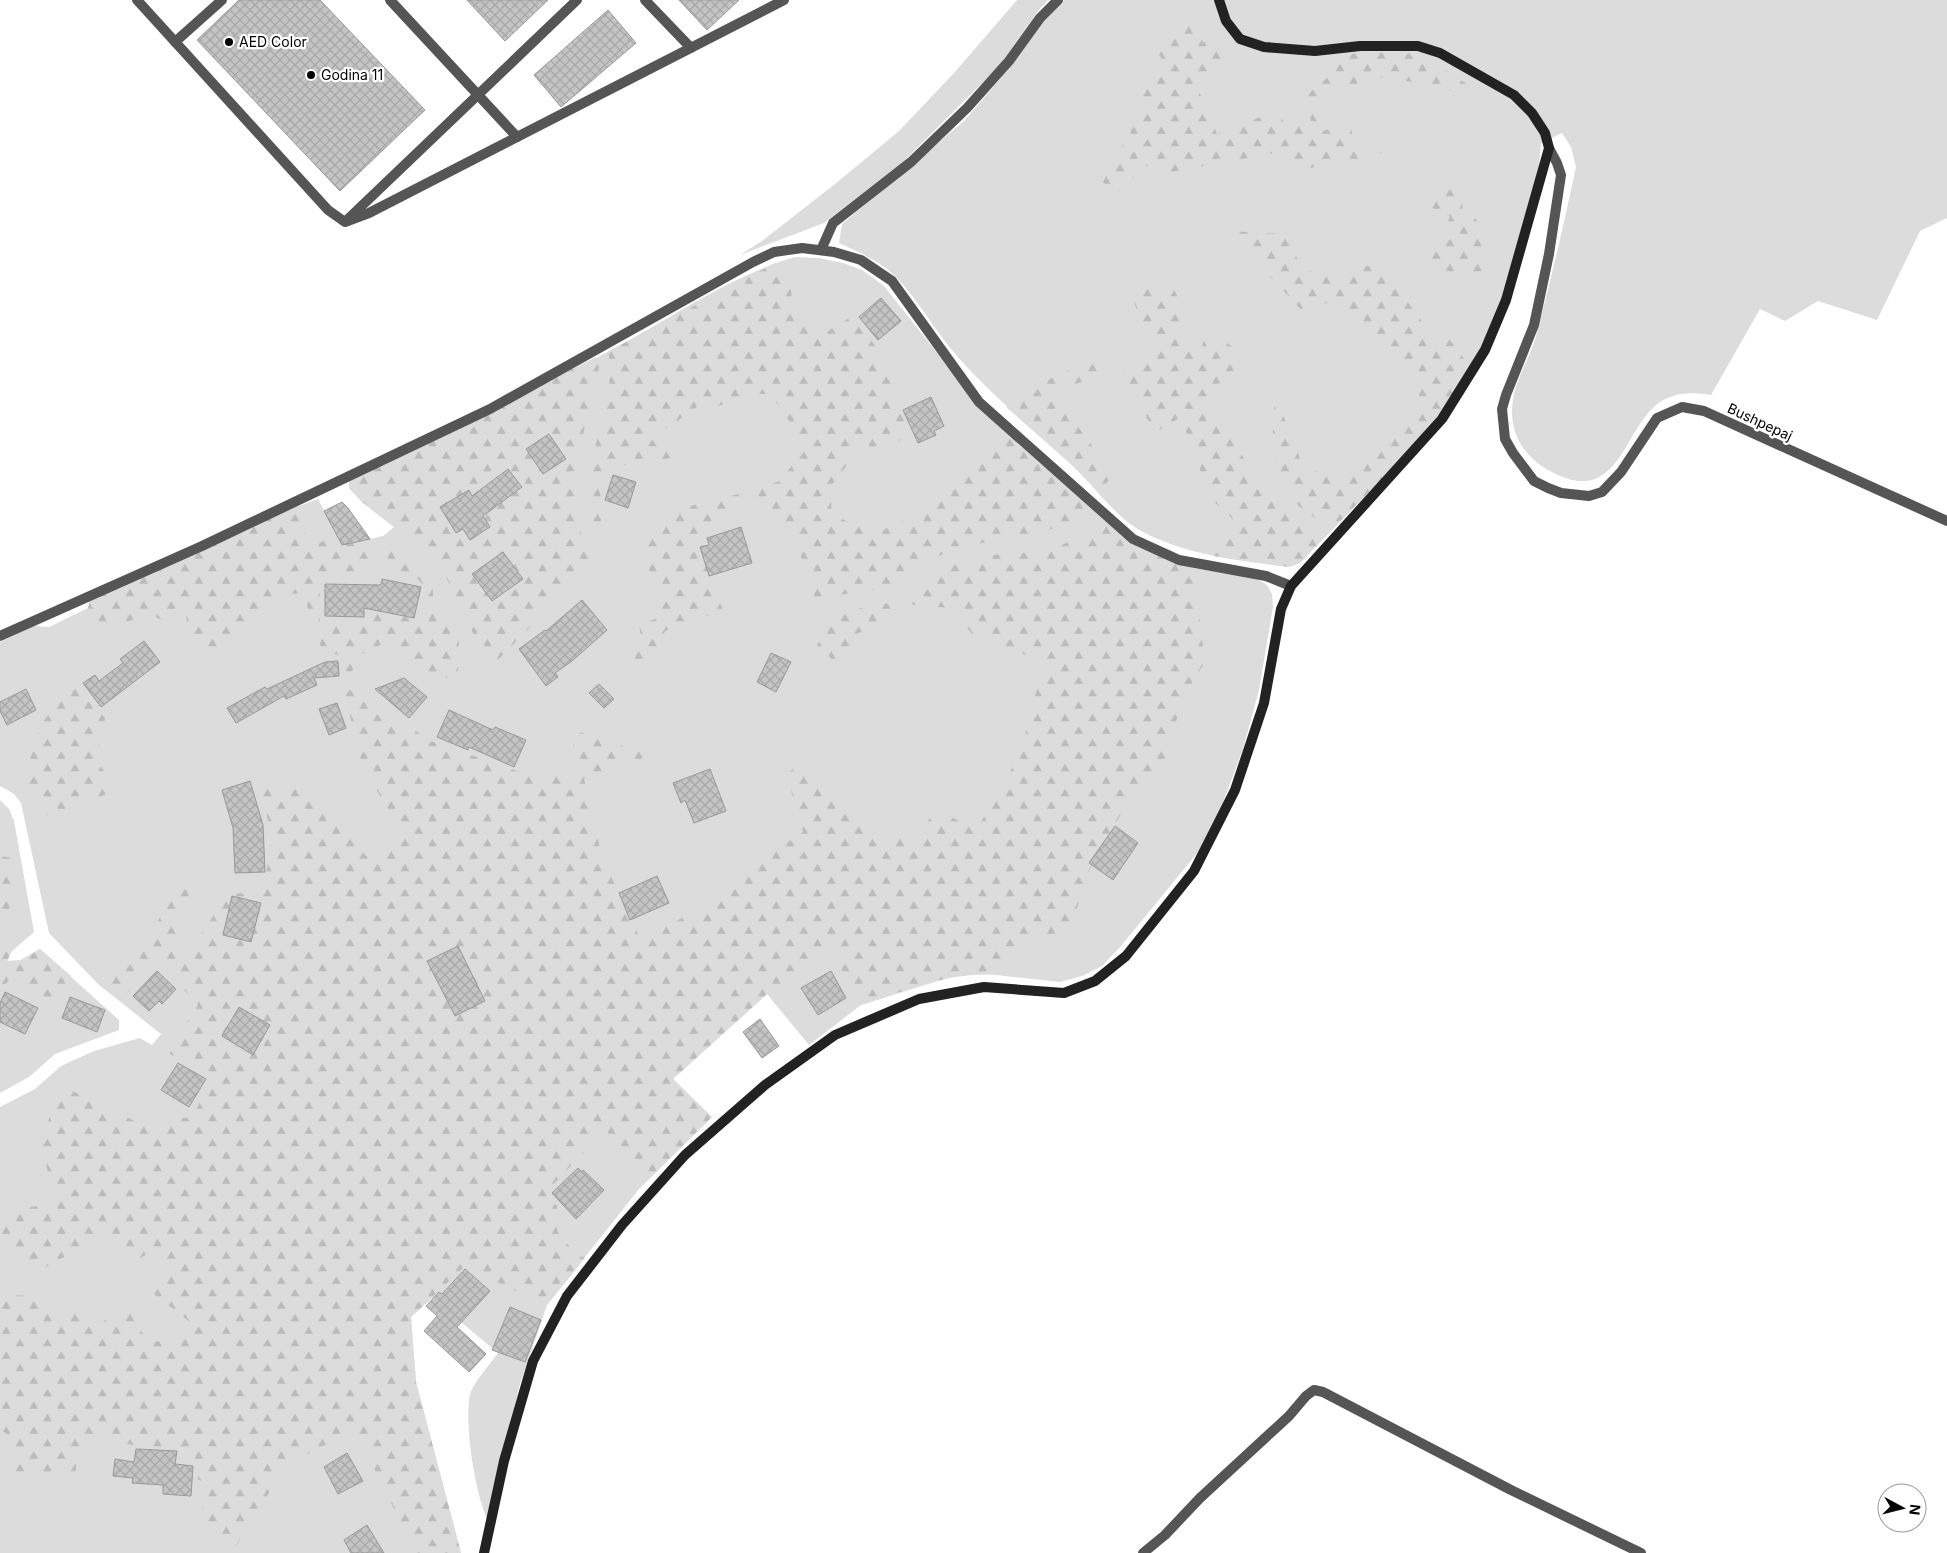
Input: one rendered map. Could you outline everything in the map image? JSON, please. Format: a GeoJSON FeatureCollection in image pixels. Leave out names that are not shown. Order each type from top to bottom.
{"type":"FeatureCollection","features":[{"type":"Feature","properties":{"kind":"street"},"geometry":{"type":"LineString","coordinates":[[136,0],[328,210],[345,222]]}},
{"type":"Feature","properties":{"kind":"street"},"geometry":{"type":"LineString","coordinates":[[175,42],[222,0]]}},
{"type":"Feature","properties":{"kind":"street"},"geometry":{"type":"LineString","coordinates":[[390,0],[517,137]]}},
{"type":"Feature","properties":{"kind":"street"},"geometry":{"type":"LineString","coordinates":[[345,222],[576,0]]}},
{"type":"Feature","properties":{"kind":"street"},"geometry":{"type":"LineString","coordinates":[[645,0],[691,48]]}},
{"type":"Feature","properties":{"kind":"street"},"geometry":{"type":"LineString","coordinates":[[345,222],[369,213],[784,0]]}},
{"type":"Feature","properties":{"kind":"street"},"geometry":{"type":"LineString","coordinates":[[821,250],[833,223],[911,162],[967,108],[1009,61],[1040,18],[1058,0]]}},
{"type":"Feature","properties":{"kind":"street"},"geometry":{"type":"LineString","coordinates":[[484,1553],[504,1462],[533,1361],[567,1296],[622,1225],[684,1156],[766,1085],[835,1035],[919,999],[984,987],[1064,993],[1095,981],[1126,956],[1194,871],[1235,790],[1264,703],[1281,610],[1291,586],[1442,419],[1485,350],[1506,300],[1549,148],[1545,133],[1532,113],[1514,95],[1440,53],[1418,46],[1360,46],[1315,51],[1264,47],[1240,39],[1226,20],[1219,0]]}},
{"type":"Feature","properties":{"kind":"street","name":"Bushpepaj"},"geometry":{"type":"LineString","coordinates":[[1549,148],[1561,175],[1560,191],[1534,325],[1502,409],[1505,439],[1512,452],[1534,481],[1562,493],[1589,496],[1602,492],[1621,472],[1657,418],[1682,407],[1704,411],[1947,521]]}},
{"type":"Feature","properties":{"kind":"street"},"geometry":{"type":"LineString","coordinates":[[0,636],[202,546],[490,409],[753,262],[774,252],[802,248],[821,250],[861,260],[892,281],[979,402],[1133,539],[1179,560],[1266,576],[1291,586]]}},
{"type":"Feature","properties":{"kind":"street"},"geometry":{"type":"LineString","coordinates":[[1143,1553],[1165,1535],[1200,1498],[1289,1416],[1306,1396],[1314,1390],[1323,1392],[1511,1490],[1641,1553]]}},
{"type":"Feature","properties":{"kind":"green space"},"geometry":{"type":"Polygon","coordinates":[[[1017,0],[1048,0],[999,66],[904,161],[824,223],[740,255],[762,241],[899,131],[954,73],[1017,0]]]}},
{"type":"Feature","properties":{"kind":"green space"},"geometry":{"type":"Polygon","coordinates":[[[1064,0],[1947,0],[1947,218],[1920,231],[1877,320],[1818,301],[1785,321],[1760,309],[1711,395],[1685,394],[1672,396],[1660,402],[1648,413],[1619,458],[1608,471],[1595,479],[1579,481],[1552,472],[1540,465],[1524,450],[1514,428],[1512,414],[1515,392],[1542,315],[1576,167],[1571,147],[1562,133],[1541,143],[1538,176],[1495,324],[1437,423],[1300,563],[1289,567],[1196,552],[1160,540],[1143,532],[1124,519],[1074,467],[971,371],[949,346],[911,294],[894,275],[875,261],[839,243],[842,224],[964,121],[1012,65],[1042,22],[1064,0]]]}},
{"type":"Feature","properties":{"kind":"green space"},"geometry":{"type":"Polygon","coordinates":[[[1189,19],[1203,42],[1211,39],[1216,51],[1222,54],[1221,68],[1194,80],[1217,134],[1268,114],[1279,114],[1287,128],[1311,123],[1308,94],[1327,78],[1334,55],[1375,52],[1420,54],[1475,89],[1470,95],[1420,83],[1378,77],[1311,98],[1323,131],[1350,123],[1356,151],[1389,146],[1390,149],[1360,161],[1293,170],[1285,151],[1166,173],[1156,158],[1116,193],[1094,175],[1132,136],[1127,127],[1149,103],[1138,92],[1163,60],[1154,49],[1189,19]]]}},
{"type":"Feature","properties":{"kind":"green space"},"geometry":{"type":"Polygon","coordinates":[[[1430,187],[1463,188],[1462,215],[1475,218],[1481,227],[1483,274],[1448,272],[1428,264],[1450,217],[1430,207],[1430,187]]]}},
{"type":"Feature","properties":{"kind":"green space"},"geometry":{"type":"Polygon","coordinates":[[[1228,231],[1288,234],[1301,269],[1340,279],[1359,265],[1372,266],[1402,294],[1433,337],[1444,340],[1447,336],[1471,368],[1437,423],[1332,529],[1292,499],[1279,475],[1273,435],[1275,394],[1306,474],[1329,466],[1341,481],[1387,436],[1407,422],[1417,418],[1419,395],[1414,380],[1407,366],[1384,341],[1332,300],[1306,315],[1228,231]]]}},
{"type":"Feature","properties":{"kind":"green space"},"geometry":{"type":"Polygon","coordinates":[[[795,257],[819,258],[843,263],[862,270],[884,286],[977,403],[1159,556],[1193,568],[1255,578],[1267,585],[1272,594],[1273,607],[1259,690],[1243,749],[1222,805],[1198,852],[1121,946],[1102,966],[1082,976],[1060,982],[978,973],[954,976],[861,1005],[809,1045],[767,994],[673,1079],[712,1117],[639,1189],[547,1305],[520,1384],[487,1519],[478,1492],[468,1423],[471,1390],[498,1353],[432,1298],[411,1317],[416,1382],[461,1553],[0,1553],[0,1107],[35,1089],[61,1066],[94,1051],[140,1038],[152,1045],[161,1034],[98,984],[49,933],[21,803],[14,794],[0,786],[0,642],[33,626],[49,627],[88,608],[91,597],[288,501],[299,506],[318,499],[342,545],[383,536],[394,527],[362,502],[349,488],[414,449],[585,364],[727,285],[749,274],[795,257]]]}},
{"type":"Feature","properties":{"kind":"green space"},"geometry":{"type":"Polygon","coordinates":[[[775,263],[790,282],[794,318],[825,333],[852,316],[877,348],[909,432],[892,447],[859,450],[830,487],[832,515],[876,533],[917,515],[1010,433],[1097,513],[1064,526],[1010,539],[955,547],[883,588],[815,599],[800,554],[776,513],[748,500],[717,520],[703,540],[712,583],[723,610],[665,631],[653,659],[639,669],[625,664],[622,653],[642,643],[639,625],[655,619],[662,605],[641,547],[645,529],[691,506],[750,491],[780,481],[802,452],[786,415],[769,394],[747,394],[707,411],[702,403],[672,425],[649,436],[658,447],[677,446],[675,456],[643,467],[612,464],[600,487],[602,517],[595,535],[590,518],[588,500],[589,481],[609,387],[609,356],[607,352],[775,263]]]}},
{"type":"Feature","properties":{"kind":"green space"},"geometry":{"type":"Polygon","coordinates":[[[1172,285],[1182,307],[1186,351],[1202,346],[1207,330],[1242,353],[1230,377],[1207,390],[1214,417],[1267,490],[1288,512],[1322,540],[1300,563],[1289,567],[1214,556],[1239,525],[1207,495],[1194,447],[1179,418],[1156,432],[1118,374],[1155,354],[1130,293],[1172,285]]]}},
{"type":"Feature","properties":{"kind":"green space"},"geometry":{"type":"Polygon","coordinates":[[[596,357],[599,368],[583,436],[576,487],[578,519],[591,564],[498,660],[474,635],[436,556],[362,502],[349,488],[349,481],[596,357]]]}},
{"type":"Feature","properties":{"kind":"green space"},"geometry":{"type":"Polygon","coordinates":[[[1098,358],[1104,375],[1069,386],[1055,395],[1114,476],[1097,491],[1074,467],[1006,407],[1018,392],[1098,358]]]}},
{"type":"Feature","properties":{"kind":"green space"},"geometry":{"type":"Polygon","coordinates":[[[288,501],[299,506],[306,538],[310,547],[337,535],[343,545],[366,540],[372,563],[359,575],[320,576],[320,622],[370,625],[370,611],[421,620],[427,592],[419,580],[392,568],[382,546],[386,538],[432,580],[434,608],[448,613],[459,639],[458,678],[434,678],[418,670],[414,657],[390,640],[356,657],[351,676],[342,674],[341,656],[322,650],[303,593],[281,595],[272,600],[261,618],[247,623],[229,651],[209,647],[188,631],[186,614],[176,612],[168,624],[151,614],[116,625],[98,622],[88,608],[91,597],[288,501]]]}},
{"type":"Feature","properties":{"kind":"green space"},"geometry":{"type":"Polygon","coordinates":[[[1107,521],[1159,556],[1193,568],[1205,662],[1182,699],[1167,756],[1131,796],[1089,871],[1070,930],[1025,941],[1000,975],[964,976],[946,979],[861,1005],[831,949],[767,994],[673,1079],[712,1117],[652,1176],[605,1130],[545,1193],[557,1206],[557,1231],[575,1253],[585,1258],[547,1305],[464,1267],[411,1317],[416,1382],[461,1553],[412,1553],[415,1551],[355,1430],[287,1464],[236,1546],[202,1530],[203,1482],[141,1447],[86,1434],[75,1472],[15,1474],[5,1432],[0,1432],[0,1301],[6,1295],[41,1296],[54,1310],[84,1315],[89,1325],[131,1313],[147,1341],[180,1342],[194,1325],[150,1291],[178,1270],[155,1249],[131,1264],[125,1241],[134,1231],[98,1238],[37,1272],[0,1246],[0,1212],[56,1203],[40,1141],[62,1086],[141,1124],[192,1117],[215,1074],[167,1053],[198,1005],[157,960],[120,1001],[98,984],[142,950],[180,881],[192,884],[173,945],[191,950],[228,893],[263,894],[272,838],[260,785],[293,787],[318,806],[372,862],[403,833],[363,768],[343,688],[356,692],[431,741],[520,772],[574,772],[573,730],[652,755],[584,779],[602,857],[641,940],[734,890],[762,859],[803,832],[786,773],[801,765],[826,792],[878,837],[918,834],[937,809],[975,830],[1003,790],[1025,735],[1044,662],[973,635],[951,608],[904,604],[889,626],[858,633],[841,667],[817,646],[830,614],[895,602],[953,565],[999,554],[1051,551],[1107,521]]]}},
{"type":"Feature","properties":{"kind":"green space"},"geometry":{"type":"Polygon","coordinates":[[[72,684],[105,718],[96,759],[116,789],[98,798],[44,816],[25,777],[39,727],[49,714],[54,695],[72,684]]]}},
{"type":"Feature","properties":{"kind":"green space"},"geometry":{"type":"Polygon","coordinates":[[[0,800],[9,809],[14,821],[34,932],[11,952],[7,961],[21,960],[40,949],[119,1020],[119,1030],[55,1054],[29,1077],[0,1093],[0,800]]]}},
{"type":"Feature","properties":{"kind":"green space"},"geometry":{"type":"Polygon","coordinates":[[[0,856],[13,858],[14,898],[0,930],[0,856]]]}},
{"type":"Feature","properties":{"kind":"green space"},"geometry":{"type":"Polygon","coordinates":[[[0,937],[11,952],[7,962],[21,960],[40,949],[71,976],[58,1003],[9,980],[0,991],[0,937]]]}},
{"type":"Feature","properties":{"kind":"building","name":"Godina 11"},"geometry":{"type":"Polygon","coordinates":[[[239,0],[320,0],[425,110],[340,191],[197,40],[239,0]]]}},
{"type":"Feature","properties":{"kind":"building"},"geometry":{"type":"Polygon","coordinates":[[[467,0],[548,0],[505,41],[467,0]]]}},
{"type":"Feature","properties":{"kind":"building"},"geometry":{"type":"Polygon","coordinates":[[[679,0],[739,0],[707,30],[679,0]]]}},
{"type":"Feature","properties":{"kind":"building"},"geometry":{"type":"Polygon","coordinates":[[[608,10],[636,43],[561,107],[534,75],[608,10]]]}},
{"type":"Feature","properties":{"kind":"building"},"geometry":{"type":"Polygon","coordinates":[[[881,298],[901,321],[878,340],[859,317],[881,298]]]}},
{"type":"Feature","properties":{"kind":"building"},"geometry":{"type":"Polygon","coordinates":[[[931,397],[944,426],[934,431],[936,435],[918,443],[903,410],[931,397]]]}},
{"type":"Feature","properties":{"kind":"building"},"geometry":{"type":"Polygon","coordinates":[[[549,434],[566,459],[543,474],[526,449],[549,434]]]}},
{"type":"Feature","properties":{"kind":"building"},"geometry":{"type":"Polygon","coordinates":[[[508,469],[522,487],[483,516],[490,527],[470,540],[463,529],[456,533],[440,507],[469,490],[472,496],[508,469]]]}},
{"type":"Feature","properties":{"kind":"building"},"geometry":{"type":"Polygon","coordinates":[[[613,475],[636,482],[628,508],[605,500],[613,475]]]}},
{"type":"Feature","properties":{"kind":"building"},"geometry":{"type":"Polygon","coordinates":[[[342,502],[370,539],[342,545],[324,511],[342,502]]]}},
{"type":"Feature","properties":{"kind":"building"},"geometry":{"type":"Polygon","coordinates":[[[741,527],[752,563],[709,576],[700,547],[709,545],[707,538],[741,527]]]}},
{"type":"Feature","properties":{"kind":"building"},"geometry":{"type":"Polygon","coordinates":[[[503,552],[523,579],[492,601],[472,574],[503,552]]]}},
{"type":"Feature","properties":{"kind":"building"},"geometry":{"type":"Polygon","coordinates":[[[382,579],[421,587],[414,618],[364,608],[364,617],[325,616],[325,584],[381,585],[382,579]]]}},
{"type":"Feature","properties":{"kind":"building"},"geometry":{"type":"Polygon","coordinates":[[[582,600],[607,630],[572,661],[555,673],[558,677],[546,686],[519,649],[546,631],[582,600]]]}},
{"type":"Feature","properties":{"kind":"building"},"geometry":{"type":"Polygon","coordinates":[[[144,641],[160,662],[101,707],[83,683],[95,675],[99,681],[123,663],[120,659],[144,641]]]}},
{"type":"Feature","properties":{"kind":"building"},"geometry":{"type":"Polygon","coordinates":[[[771,653],[791,662],[776,692],[757,682],[771,653]]]}},
{"type":"Feature","properties":{"kind":"building"},"geometry":{"type":"Polygon","coordinates":[[[338,661],[339,676],[314,678],[317,685],[286,699],[284,696],[236,723],[227,708],[265,687],[267,689],[325,662],[338,661]]]}},
{"type":"Feature","properties":{"kind":"building"},"geometry":{"type":"Polygon","coordinates":[[[404,678],[427,697],[409,718],[375,689],[404,678]]]}},
{"type":"Feature","properties":{"kind":"building"},"geometry":{"type":"Polygon","coordinates":[[[599,684],[614,699],[604,708],[589,693],[599,684]]]}},
{"type":"Feature","properties":{"kind":"building"},"geometry":{"type":"Polygon","coordinates":[[[26,689],[36,710],[7,725],[0,711],[0,702],[26,689]]]}},
{"type":"Feature","properties":{"kind":"building"},"geometry":{"type":"Polygon","coordinates":[[[337,703],[346,728],[329,735],[319,709],[337,703]]]}},
{"type":"Feature","properties":{"kind":"building"},"geometry":{"type":"Polygon","coordinates":[[[449,710],[493,730],[495,727],[526,740],[514,767],[469,747],[468,750],[437,737],[449,710]]]}},
{"type":"Feature","properties":{"kind":"building"},"geometry":{"type":"Polygon","coordinates":[[[710,769],[726,811],[694,823],[685,800],[681,803],[673,783],[710,769]]]}},
{"type":"Feature","properties":{"kind":"building"},"geometry":{"type":"Polygon","coordinates":[[[250,781],[263,825],[265,872],[235,873],[233,828],[222,790],[250,781]]]}},
{"type":"Feature","properties":{"kind":"building"},"geometry":{"type":"Polygon","coordinates":[[[1115,826],[1138,843],[1113,880],[1089,863],[1115,826]]]}},
{"type":"Feature","properties":{"kind":"building"},"geometry":{"type":"Polygon","coordinates":[[[657,876],[669,903],[630,920],[619,893],[657,876]]]}},
{"type":"Feature","properties":{"kind":"building"},"geometry":{"type":"Polygon","coordinates":[[[232,896],[261,903],[251,942],[223,935],[232,896]]]}},
{"type":"Feature","properties":{"kind":"building"},"geometry":{"type":"Polygon","coordinates":[[[458,946],[485,1001],[455,1016],[427,961],[458,946]]]}},
{"type":"Feature","properties":{"kind":"building"},"geometry":{"type":"Polygon","coordinates":[[[157,971],[176,989],[162,1004],[159,1001],[149,1011],[133,996],[157,971]]]}},
{"type":"Feature","properties":{"kind":"building"},"geometry":{"type":"Polygon","coordinates":[[[831,971],[846,998],[818,1015],[801,988],[831,971]]]}},
{"type":"Feature","properties":{"kind":"building"},"geometry":{"type":"Polygon","coordinates":[[[5,992],[38,1008],[25,1034],[0,1022],[0,1003],[5,992]]]}},
{"type":"Feature","properties":{"kind":"building"},"geometry":{"type":"Polygon","coordinates":[[[70,997],[105,1010],[97,1032],[62,1018],[70,997]]]}},
{"type":"Feature","properties":{"kind":"building"},"geometry":{"type":"Polygon","coordinates":[[[239,1007],[270,1025],[253,1055],[222,1036],[239,1007]]]}},
{"type":"Feature","properties":{"kind":"building"},"geometry":{"type":"Polygon","coordinates":[[[760,1019],[779,1046],[762,1058],[743,1032],[760,1019]]]}},
{"type":"Feature","properties":{"kind":"building"},"geometry":{"type":"Polygon","coordinates":[[[178,1063],[206,1079],[189,1107],[161,1090],[178,1063]]]}},
{"type":"Feature","properties":{"kind":"building"},"geometry":{"type":"Polygon","coordinates":[[[578,1168],[582,1172],[583,1170],[604,1190],[576,1219],[552,1193],[578,1168]]]}},
{"type":"Feature","properties":{"kind":"building"},"geometry":{"type":"Polygon","coordinates":[[[465,1269],[490,1291],[457,1327],[486,1354],[469,1372],[424,1331],[437,1316],[426,1306],[439,1292],[442,1294],[465,1269]]]}},
{"type":"Feature","properties":{"kind":"building"},"geometry":{"type":"Polygon","coordinates":[[[510,1307],[541,1320],[525,1362],[492,1350],[510,1307]]]}},
{"type":"Feature","properties":{"kind":"building"},"geometry":{"type":"Polygon","coordinates":[[[136,1449],[177,1451],[175,1464],[193,1466],[191,1496],[163,1494],[163,1485],[132,1483],[133,1478],[113,1476],[115,1459],[134,1462],[136,1449]]]}},
{"type":"Feature","properties":{"kind":"building"},"geometry":{"type":"Polygon","coordinates":[[[347,1453],[363,1481],[338,1494],[324,1467],[347,1453]]]}},
{"type":"Feature","properties":{"kind":"building"},"geometry":{"type":"Polygon","coordinates":[[[367,1525],[384,1553],[351,1553],[344,1540],[367,1525]]]}},
{"type":"Feature","properties":{"kind":"place","name":"AED Color"},"geometry":{"type":"Point","coordinates":[229,42]}},
{"type":"Feature","properties":{"kind":"place","name":"Godina 11"},"geometry":{"type":"Point","coordinates":[311,75]}}]}
